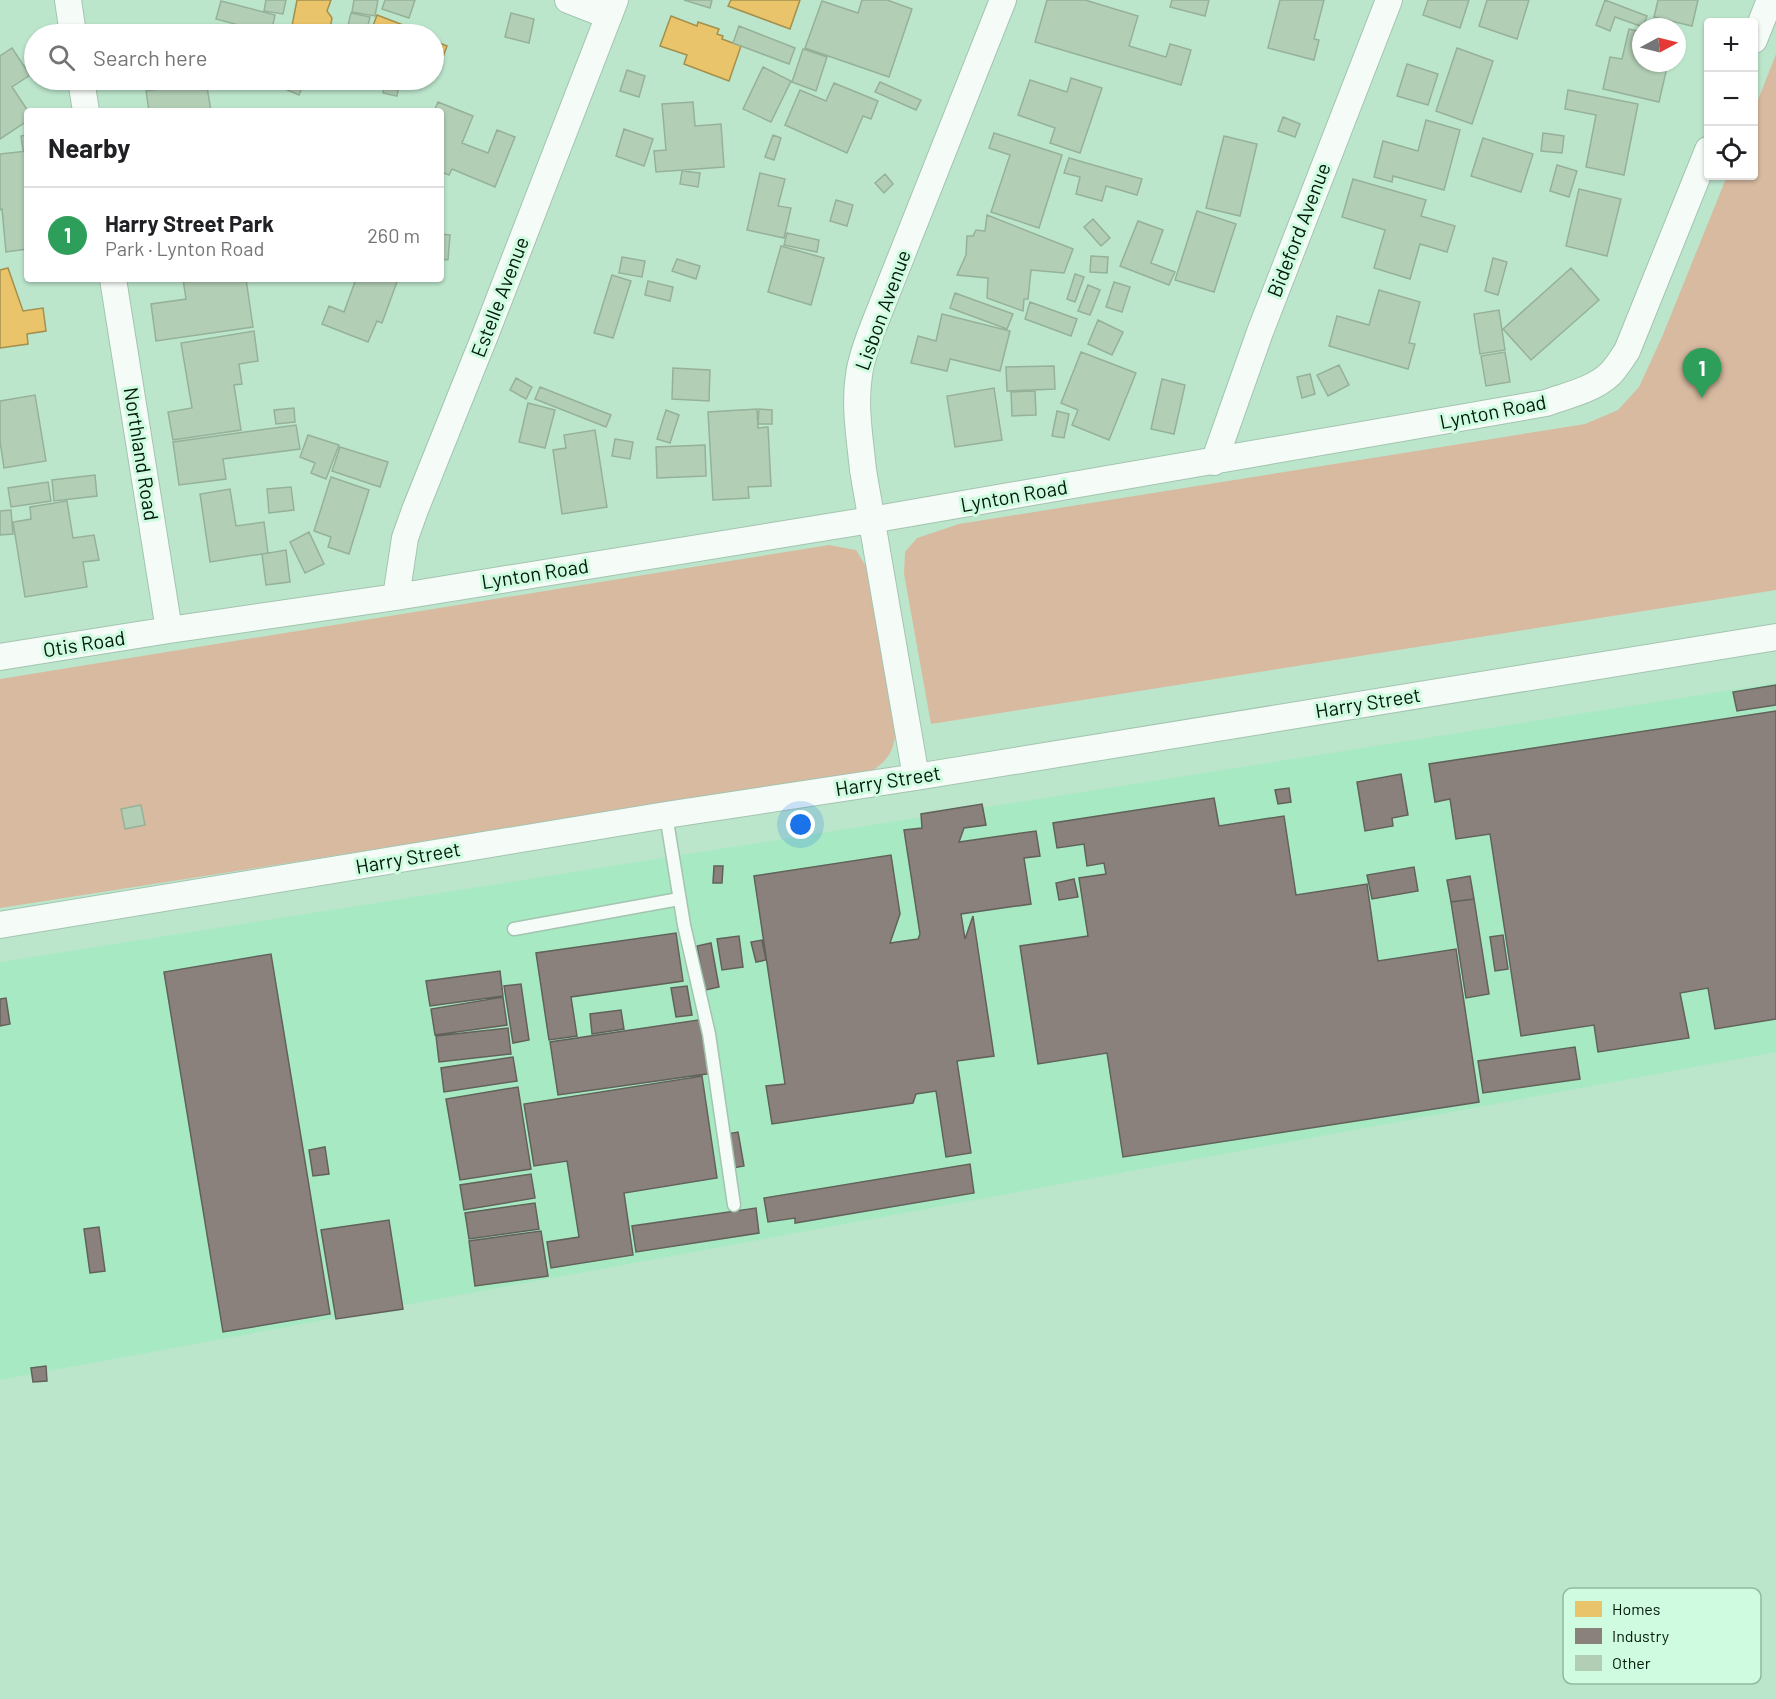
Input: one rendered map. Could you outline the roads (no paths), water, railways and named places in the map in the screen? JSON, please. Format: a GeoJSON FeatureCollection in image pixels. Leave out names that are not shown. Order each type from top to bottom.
{"type":"FeatureCollection","features":[{"type":"Feature","properties":{"kind":"street"},"geometry":{"type":"LineString","coordinates":[[68,0],[72,24]]}},
{"type":"Feature","properties":{"kind":"street"},"geometry":{"type":"LineString","coordinates":[[568,0],[612,8]]}},
{"type":"Feature","properties":{"kind":"street","name":"Lisbon Avenue"},"geometry":{"type":"LineString","coordinates":[[916,777],[871,520],[858,425],[859,374],[864,352],[1003,0]]}},
{"type":"Feature","properties":{"kind":"street","name":"Bideford Avenue"},"geometry":{"type":"LineString","coordinates":[[1214,462],[1260,332],[1389,0]]}},
{"type":"Feature","properties":{"kind":"street"},"geometry":{"type":"LineString","coordinates":[[1758,30],[1770,0]]}},
{"type":"Feature","properties":{"kind":"street","name":"Estelle Avenue"},"geometry":{"type":"LineString","coordinates":[[396,597],[405,538],[415,510],[612,8]]}},
{"type":"Feature","properties":{"kind":"street"},"geometry":{"type":"LineString","coordinates":[[83,90],[86,108]]}},
{"type":"Feature","properties":{"kind":"street","name":"Lynton Road"},"geometry":{"type":"LineString","coordinates":[[169,630],[396,597],[871,520],[1546,403],[1590,388],[1603,380],[1612,372],[1627,351],[1704,160]]}},
{"type":"Feature","properties":{"kind":"street","name":"Northland Road"},"geometry":{"type":"LineString","coordinates":[[113,282],[169,630]]}},
{"type":"Feature","properties":{"kind":"street","name":"Otis Road"},"geometry":{"type":"LineString","coordinates":[[0,657],[169,630]]}},
{"type":"Feature","properties":{"kind":"street","name":"Harry Street"},"geometry":{"type":"LineString","coordinates":[[0,925],[666,815],[916,777],[1776,637]]}},
{"type":"Feature","properties":{"kind":"lane"},"geometry":{"type":"LineString","coordinates":[[666,815],[679,899],[710,1034],[734,1205]]}},
{"type":"Feature","properties":{"kind":"lane"},"geometry":{"type":"LineString","coordinates":[[514,929],[679,899]]}},
{"type":"Feature","properties":{"kind":"place","name":"Harry Street Park"},"geometry":{"type":"Point","coordinates":[1702,398]}}]}
